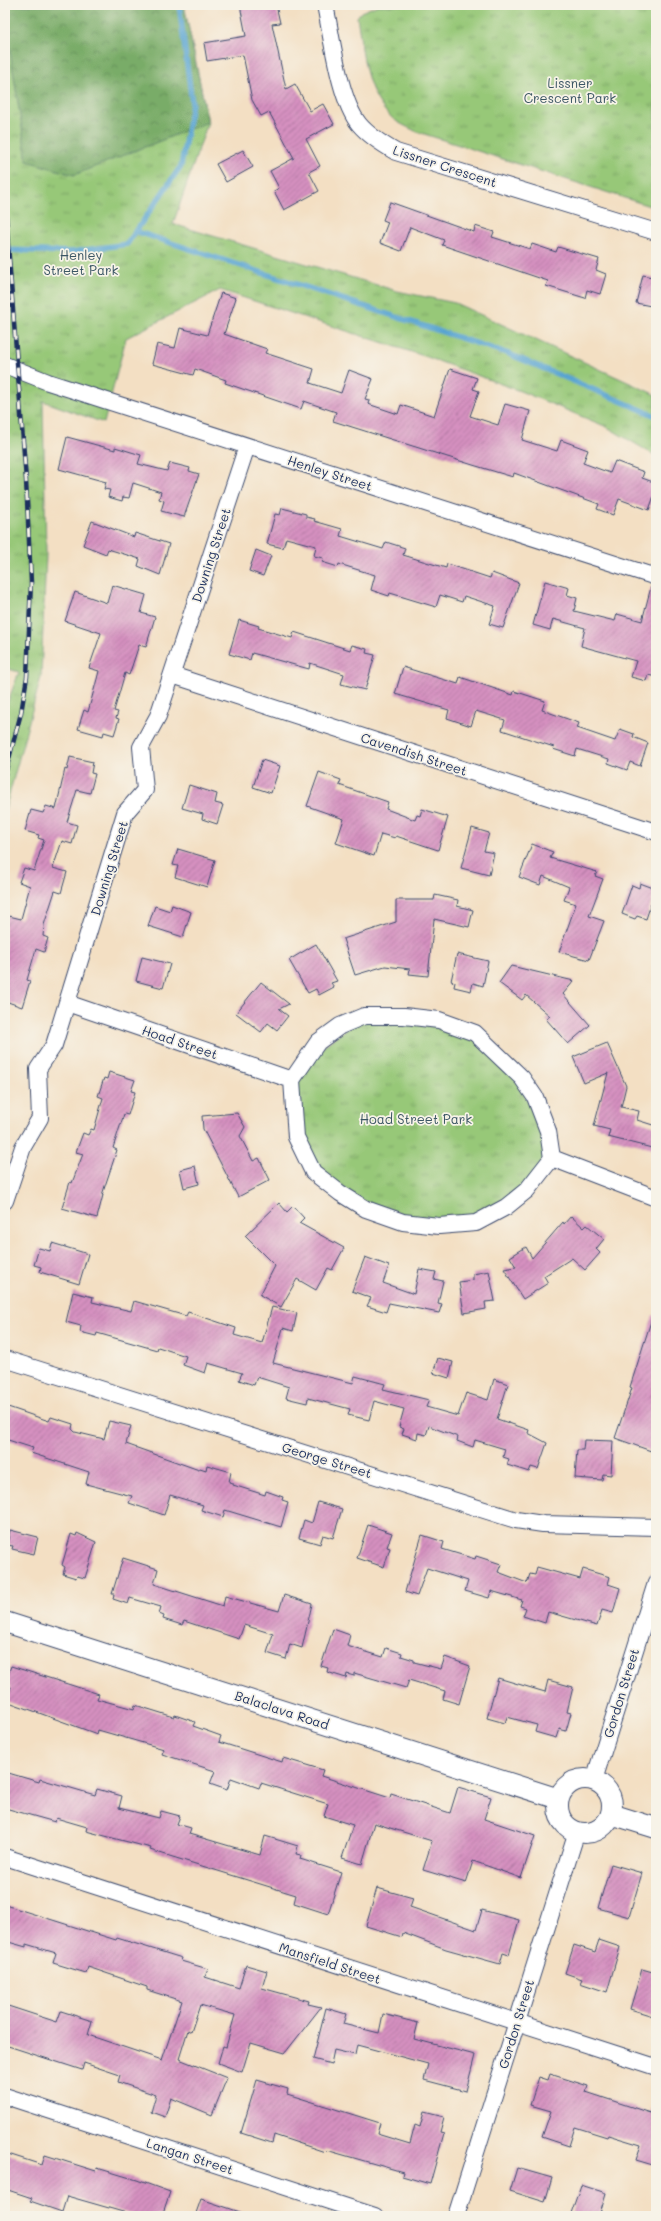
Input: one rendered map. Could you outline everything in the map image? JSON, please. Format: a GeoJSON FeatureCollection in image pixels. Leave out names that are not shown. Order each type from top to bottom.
{"type":"FeatureCollection","features":[{"type":"Feature","properties":{"kind":"street","name":"Lissner Crescent"},"geometry":{"type":"LineString","coordinates":[[326,5],[346,101],[359,123],[375,139],[396,152],[656,232]]}},
{"type":"Feature","properties":{"kind":"street","name":"Henley Street"},"geometry":{"type":"LineString","coordinates":[[5,365],[48,382],[656,577]]}},
{"type":"Feature","properties":{"kind":"street","name":"Downing Street"},"geometry":{"type":"LineString","coordinates":[[5,1201],[23,1146],[40,1118],[38,1069],[54,1045],[125,813],[145,790],[141,747],[158,716],[247,446]]}},
{"type":"Feature","properties":{"kind":"street","name":"Cavendish Street"},"geometry":{"type":"LineString","coordinates":[[172,675],[656,832]]}},
{"type":"Feature","properties":{"kind":"street","name":"Hoad Street"},"geometry":{"type":"LineString","coordinates":[[67,1003],[292,1080]]}},
{"type":"Feature","properties":{"kind":"street"},"geometry":{"type":"LineString","coordinates":[[364,1016],[404,1016],[439,1020],[475,1033],[522,1078],[535,1097],[548,1131],[552,1158],[527,1190],[506,1207],[476,1223],[439,1226],[403,1222],[366,1209],[340,1193],[313,1172],[296,1137],[292,1080],[318,1042],[340,1026],[364,1016]]}},
{"type":"Feature","properties":{"kind":"street"},"geometry":{"type":"LineString","coordinates":[[552,1158],[656,1198]]}},
{"type":"Feature","properties":{"kind":"street","name":"George Street"},"geometry":{"type":"LineString","coordinates":[[5,1359],[516,1520],[543,1524],[656,1527]]}},
{"type":"Feature","properties":{"kind":"street","name":"Gordon Street"},"geometry":{"type":"LineString","coordinates":[[594,1780],[656,1583]]}},
{"type":"Feature","properties":{"kind":"street","name":"Balaclava Road"},"geometry":{"type":"LineString","coordinates":[[5,1622],[559,1799]]}},
{"type":"Feature","properties":{"kind":"street"},"geometry":{"type":"LineString","coordinates":[[586,1779],[594,1780],[608,1791],[612,1804],[611,1814],[605,1824],[598,1830],[590,1832],[577,1831],[569,1827],[561,1817],[559,1799],[563,1791],[572,1782],[586,1779]]}},
{"type":"Feature","properties":{"kind":"street"},"geometry":{"type":"LineString","coordinates":[[611,1814],[656,1828]]}},
{"type":"Feature","properties":{"kind":"street","name":"Gordon Street"},"geometry":{"type":"LineString","coordinates":[[456,2216],[577,1831]]}},
{"type":"Feature","properties":{"kind":"street","name":"Mansfield Street"},"geometry":{"type":"LineString","coordinates":[[5,1857],[656,2067]]}},
{"type":"Feature","properties":{"kind":"street","name":"Langan Street"},"geometry":{"type":"LineString","coordinates":[[5,2096],[375,2216]]}},
{"type":"Feature","properties":{"kind":"green space","name":"Henley Street Park"},"geometry":{"type":"Polygon","coordinates":[[[5,5],[184,5],[208,122],[173,224],[397,291],[455,303],[656,395],[656,456],[607,427],[520,391],[427,357],[220,290],[126,338],[104,423],[43,401],[46,554],[41,677],[5,810],[5,709],[19,672],[5,668],[5,5]]]}},
{"type":"Feature","properties":{"kind":"green space"},"geometry":{"type":"Polygon","coordinates":[[[5,5],[184,5],[208,122],[74,175],[27,161],[5,19],[5,5]]]}},
{"type":"Feature","properties":{"kind":"green space","name":"Lissner Crescent Park"},"geometry":{"type":"Polygon","coordinates":[[[378,5],[656,5],[656,208],[415,131],[393,119],[382,107],[375,96],[370,83],[363,57],[357,17],[361,12],[378,5]]]}},
{"type":"Feature","properties":{"kind":"green space","name":"Hoad Street Park"},"geometry":{"type":"Polygon","coordinates":[[[364,1016],[475,1033],[522,1078],[552,1158],[506,1207],[439,1226],[340,1193],[296,1137],[292,1080],[304,1061],[364,1016]]]}},
{"type":"Feature","properties":{"kind":"building"},"geometry":{"type":"Polygon","coordinates":[[[240,5],[276,5],[280,23],[272,24],[286,89],[295,84],[310,111],[323,104],[334,124],[306,139],[320,166],[309,172],[319,191],[284,210],[274,191],[279,188],[270,171],[294,158],[269,112],[261,116],[252,100],[243,55],[207,61],[204,43],[246,36],[240,5]]]}},
{"type":"Feature","properties":{"kind":"building"},"geometry":{"type":"Polygon","coordinates":[[[243,150],[253,167],[226,182],[216,164],[243,150]]]}},
{"type":"Feature","properties":{"kind":"building"},"geometry":{"type":"Polygon","coordinates":[[[390,202],[474,232],[475,226],[494,232],[492,237],[530,249],[532,244],[556,252],[558,247],[599,259],[596,270],[606,274],[600,294],[587,290],[585,298],[546,286],[548,281],[442,245],[444,240],[410,227],[401,251],[380,243],[388,222],[383,220],[390,202]]]}},
{"type":"Feature","properties":{"kind":"building"},"geometry":{"type":"Polygon","coordinates":[[[643,275],[656,278],[656,307],[636,303],[643,275]]]}},
{"type":"Feature","properties":{"kind":"building"},"geometry":{"type":"Polygon","coordinates":[[[221,293],[236,298],[224,334],[267,349],[265,353],[314,369],[310,383],[341,393],[349,370],[373,379],[365,399],[369,400],[368,404],[398,414],[401,405],[434,416],[450,369],[477,378],[473,389],[479,391],[470,416],[498,425],[505,404],[530,411],[522,440],[557,451],[561,440],[588,450],[583,463],[610,473],[615,461],[644,472],[642,478],[656,483],[656,490],[649,510],[619,499],[613,515],[597,509],[599,504],[514,473],[513,477],[333,421],[336,412],[304,401],[301,409],[225,383],[226,380],[195,369],[193,375],[152,364],[157,344],[175,348],[180,328],[207,335],[221,293]]]}},
{"type":"Feature","properties":{"kind":"building"},"geometry":{"type":"Polygon","coordinates":[[[67,437],[115,450],[115,447],[141,455],[138,464],[167,471],[170,463],[190,468],[189,471],[199,474],[184,517],[161,511],[164,501],[159,499],[161,492],[133,483],[129,498],[123,497],[122,501],[108,497],[110,490],[104,489],[106,482],[59,469],[67,437]]]}},
{"type":"Feature","properties":{"kind":"building"},"geometry":{"type":"Polygon","coordinates":[[[282,508],[306,514],[306,517],[315,519],[314,521],[342,529],[340,536],[383,549],[386,542],[405,548],[403,555],[446,568],[447,564],[490,578],[492,573],[519,583],[503,628],[489,624],[495,606],[464,596],[462,602],[440,595],[436,607],[390,593],[389,596],[371,590],[375,575],[339,564],[338,567],[322,562],[323,558],[314,556],[316,546],[286,538],[283,548],[267,544],[275,514],[280,515],[282,508]]]}},
{"type":"Feature","properties":{"kind":"building"},"geometry":{"type":"Polygon","coordinates":[[[92,521],[134,537],[135,533],[169,544],[160,575],[138,566],[140,559],[108,549],[106,554],[83,545],[92,521]]]}},
{"type":"Feature","properties":{"kind":"building"},"geometry":{"type":"Polygon","coordinates":[[[256,550],[271,556],[263,576],[249,571],[256,550]]]}},
{"type":"Feature","properties":{"kind":"building"},"geometry":{"type":"Polygon","coordinates":[[[545,581],[569,588],[567,595],[577,598],[574,611],[615,621],[617,614],[642,621],[651,587],[656,588],[656,677],[648,675],[646,681],[631,677],[636,661],[581,646],[585,628],[553,619],[550,630],[533,625],[545,581]]]}},
{"type":"Feature","properties":{"kind":"building"},"geometry":{"type":"Polygon","coordinates":[[[112,585],[146,595],[141,613],[155,617],[146,647],[139,645],[129,675],[125,673],[114,711],[118,712],[116,718],[119,719],[114,735],[104,732],[103,736],[78,729],[84,710],[88,712],[99,671],[89,668],[101,633],[65,621],[75,592],[107,603],[112,585]]]}},
{"type":"Feature","properties":{"kind":"building"},"geometry":{"type":"Polygon","coordinates":[[[239,620],[259,626],[258,628],[292,638],[294,632],[350,650],[352,645],[367,649],[366,653],[375,655],[365,690],[341,684],[344,674],[310,663],[309,669],[252,653],[250,660],[229,654],[239,620]]]}},
{"type":"Feature","properties":{"kind":"building"},"geometry":{"type":"Polygon","coordinates":[[[403,667],[458,684],[460,677],[513,695],[514,691],[545,701],[542,710],[579,723],[577,728],[615,741],[620,729],[634,734],[633,737],[648,743],[640,766],[630,762],[627,770],[608,763],[609,759],[577,749],[575,756],[553,749],[554,747],[502,730],[505,720],[476,711],[471,726],[447,718],[449,710],[395,694],[403,667]]]}},
{"type":"Feature","properties":{"kind":"building"},"geometry":{"type":"Polygon","coordinates":[[[70,757],[93,762],[91,773],[95,774],[90,793],[77,790],[67,822],[77,825],[72,844],[62,841],[53,868],[67,872],[61,893],[55,891],[44,925],[43,936],[48,938],[44,952],[36,949],[27,980],[30,981],[22,1007],[5,1001],[5,915],[21,919],[30,886],[19,882],[24,868],[34,871],[44,840],[38,838],[39,835],[25,831],[31,810],[43,813],[46,806],[56,809],[65,769],[67,770],[70,757]]]}},
{"type":"Feature","properties":{"kind":"building"},"geometry":{"type":"Polygon","coordinates":[[[262,760],[280,766],[271,793],[253,787],[262,760]]]}},
{"type":"Feature","properties":{"kind":"building"},"geometry":{"type":"Polygon","coordinates":[[[319,772],[341,780],[339,785],[388,802],[386,809],[415,820],[417,815],[420,816],[422,809],[448,817],[438,850],[396,836],[395,838],[381,834],[374,856],[336,843],[344,819],[307,806],[319,772]]]}},
{"type":"Feature","properties":{"kind":"building"},"geometry":{"type":"Polygon","coordinates":[[[189,785],[217,794],[215,803],[223,805],[217,824],[202,819],[203,814],[182,808],[189,785]]]}},
{"type":"Feature","properties":{"kind":"building"},"geometry":{"type":"Polygon","coordinates":[[[472,828],[489,833],[484,851],[494,853],[489,875],[461,868],[472,828]]]}},
{"type":"Feature","properties":{"kind":"building"},"geometry":{"type":"Polygon","coordinates":[[[532,844],[553,852],[550,858],[597,872],[595,876],[603,879],[589,916],[604,921],[589,960],[559,952],[576,904],[564,900],[569,887],[543,876],[540,885],[519,877],[532,844]]]}},
{"type":"Feature","properties":{"kind":"building"},"geometry":{"type":"Polygon","coordinates":[[[178,849],[215,860],[207,887],[175,877],[178,866],[173,865],[178,849]]]}},
{"type":"Feature","properties":{"kind":"building"},"geometry":{"type":"Polygon","coordinates":[[[640,883],[656,889],[646,919],[637,916],[635,919],[622,914],[632,885],[639,888],[640,883]]]}},
{"type":"Feature","properties":{"kind":"building"},"geometry":{"type":"Polygon","coordinates":[[[435,895],[458,900],[457,906],[473,910],[469,927],[434,919],[428,976],[409,974],[410,969],[385,966],[355,975],[343,939],[396,922],[396,900],[434,900],[435,895]]]}},
{"type":"Feature","properties":{"kind":"building"},"geometry":{"type":"Polygon","coordinates":[[[172,905],[191,912],[183,937],[148,926],[155,906],[170,911],[172,905]]]}},
{"type":"Feature","properties":{"kind":"building"},"geometry":{"type":"Polygon","coordinates":[[[316,944],[337,981],[331,983],[334,987],[319,995],[316,989],[308,993],[289,960],[316,944]]]}},
{"type":"Feature","properties":{"kind":"building"},"geometry":{"type":"Polygon","coordinates":[[[457,954],[488,961],[483,986],[473,983],[471,991],[454,987],[455,982],[451,981],[457,954]]]}},
{"type":"Feature","properties":{"kind":"building"},"geometry":{"type":"Polygon","coordinates":[[[142,957],[170,964],[163,988],[136,981],[142,957]]]}},
{"type":"Feature","properties":{"kind":"building"},"geometry":{"type":"Polygon","coordinates":[[[511,966],[574,981],[563,994],[590,1025],[568,1044],[546,1019],[550,1016],[526,995],[522,1000],[499,983],[511,966]]]}},
{"type":"Feature","properties":{"kind":"building"},"geometry":{"type":"Polygon","coordinates":[[[261,982],[289,1004],[279,1009],[288,1016],[277,1030],[268,1023],[261,1032],[236,1013],[261,982]]]}},
{"type":"Feature","properties":{"kind":"building"},"geometry":{"type":"Polygon","coordinates":[[[607,1043],[626,1086],[621,1107],[639,1111],[637,1120],[656,1126],[656,1149],[608,1137],[610,1130],[594,1126],[608,1073],[584,1083],[573,1057],[607,1043]]]}},
{"type":"Feature","properties":{"kind":"building"},"geometry":{"type":"Polygon","coordinates":[[[109,1072],[135,1080],[131,1091],[135,1092],[128,1115],[124,1114],[113,1148],[117,1150],[102,1195],[97,1218],[62,1208],[70,1182],[72,1183],[83,1154],[76,1152],[83,1133],[88,1135],[91,1129],[94,1130],[103,1098],[98,1096],[104,1078],[107,1079],[109,1072]]]}},
{"type":"Feature","properties":{"kind":"building"},"geometry":{"type":"Polygon","coordinates":[[[237,1113],[245,1127],[240,1136],[253,1161],[259,1158],[270,1180],[238,1197],[203,1129],[202,1116],[237,1113]]]}},
{"type":"Feature","properties":{"kind":"building"},"geometry":{"type":"Polygon","coordinates":[[[195,1166],[199,1184],[184,1188],[180,1170],[195,1166]]]}},
{"type":"Feature","properties":{"kind":"building"},"geometry":{"type":"Polygon","coordinates":[[[279,1203],[287,1212],[293,1206],[304,1218],[299,1223],[344,1248],[332,1270],[328,1268],[316,1290],[297,1279],[281,1307],[260,1295],[275,1266],[245,1236],[279,1203]]]}},
{"type":"Feature","properties":{"kind":"building"},"geometry":{"type":"Polygon","coordinates":[[[571,1216],[584,1228],[587,1225],[604,1239],[596,1249],[600,1253],[585,1270],[572,1258],[544,1276],[548,1283],[523,1299],[504,1269],[516,1267],[510,1257],[526,1247],[532,1258],[563,1222],[564,1224],[571,1216]]]}},
{"type":"Feature","properties":{"kind":"building"},"geometry":{"type":"Polygon","coordinates":[[[52,1243],[88,1254],[79,1284],[40,1272],[41,1267],[34,1265],[39,1248],[50,1251],[52,1243]]]}},
{"type":"Feature","properties":{"kind":"building"},"geometry":{"type":"Polygon","coordinates":[[[365,1257],[389,1266],[383,1283],[414,1294],[419,1269],[436,1272],[434,1279],[443,1281],[438,1303],[442,1304],[439,1313],[389,1303],[386,1312],[367,1306],[371,1298],[352,1291],[365,1257]]]}},
{"type":"Feature","properties":{"kind":"building"},"geometry":{"type":"Polygon","coordinates":[[[489,1271],[495,1301],[485,1302],[486,1309],[464,1313],[459,1282],[473,1280],[473,1274],[489,1271]]]}},
{"type":"Feature","properties":{"kind":"building"},"geometry":{"type":"Polygon","coordinates":[[[73,1292],[93,1297],[92,1302],[131,1311],[134,1301],[186,1316],[188,1312],[236,1328],[234,1335],[262,1343],[272,1307],[297,1313],[293,1331],[283,1328],[273,1363],[353,1383],[355,1376],[385,1384],[383,1389],[429,1400],[426,1407],[458,1416],[466,1393],[488,1400],[494,1379],[508,1384],[497,1419],[529,1430],[528,1433],[547,1443],[538,1469],[531,1467],[529,1472],[507,1465],[509,1459],[503,1457],[505,1449],[475,1440],[473,1447],[457,1441],[458,1437],[429,1426],[426,1435],[418,1433],[417,1439],[402,1434],[404,1429],[399,1427],[404,1409],[374,1401],[369,1420],[348,1415],[350,1409],[308,1398],[307,1403],[286,1398],[289,1387],[257,1377],[254,1385],[239,1380],[242,1373],[208,1363],[205,1373],[183,1365],[186,1356],[158,1347],[157,1350],[97,1333],[96,1336],[80,1332],[81,1326],[66,1322],[73,1292]]]}},
{"type":"Feature","properties":{"kind":"building"},"geometry":{"type":"Polygon","coordinates":[[[653,1315],[656,1316],[656,1445],[653,1444],[651,1451],[615,1438],[632,1388],[630,1387],[653,1315]]]}},
{"type":"Feature","properties":{"kind":"building"},"geometry":{"type":"Polygon","coordinates":[[[438,1358],[453,1362],[449,1378],[433,1373],[438,1358]]]}},
{"type":"Feature","properties":{"kind":"building"},"geometry":{"type":"Polygon","coordinates":[[[5,1406],[49,1421],[51,1417],[73,1424],[72,1429],[75,1432],[104,1439],[109,1421],[131,1426],[126,1444],[199,1470],[200,1468],[206,1470],[207,1465],[231,1472],[229,1482],[233,1483],[233,1485],[265,1495],[266,1491],[283,1497],[282,1500],[288,1502],[281,1527],[225,1510],[223,1517],[201,1510],[203,1505],[170,1495],[164,1515],[129,1503],[132,1496],[86,1484],[89,1472],[31,1453],[33,1448],[5,1439],[5,1406]]]}},
{"type":"Feature","properties":{"kind":"building"},"geometry":{"type":"Polygon","coordinates":[[[584,1440],[613,1441],[611,1475],[603,1474],[602,1480],[575,1478],[577,1450],[583,1450],[584,1440]]]}},
{"type":"Feature","properties":{"kind":"building"},"geometry":{"type":"Polygon","coordinates":[[[318,1502],[342,1509],[333,1538],[323,1535],[320,1544],[299,1538],[304,1520],[312,1523],[318,1502]]]}},
{"type":"Feature","properties":{"kind":"building"},"geometry":{"type":"Polygon","coordinates":[[[368,1525],[392,1533],[387,1547],[390,1548],[384,1567],[357,1558],[368,1525]]]}},
{"type":"Feature","properties":{"kind":"building"},"geometry":{"type":"Polygon","coordinates":[[[10,1530],[38,1537],[34,1554],[12,1549],[13,1546],[7,1545],[10,1530]]]}},
{"type":"Feature","properties":{"kind":"building"},"geometry":{"type":"Polygon","coordinates":[[[77,1533],[96,1542],[85,1578],[77,1576],[76,1578],[63,1574],[65,1567],[62,1565],[71,1534],[76,1536],[77,1533]]]}},
{"type":"Feature","properties":{"kind":"building"},"geometry":{"type":"Polygon","coordinates":[[[422,1535],[444,1542],[442,1549],[475,1559],[476,1556],[501,1564],[498,1572],[527,1583],[530,1574],[535,1575],[537,1567],[580,1579],[583,1569],[610,1577],[608,1584],[620,1588],[613,1613],[602,1610],[597,1626],[548,1612],[545,1623],[523,1616],[526,1608],[520,1606],[522,1600],[491,1591],[489,1598],[465,1591],[468,1581],[427,1568],[417,1596],[405,1592],[422,1535]]]}},
{"type":"Feature","properties":{"kind":"building"},"geometry":{"type":"Polygon","coordinates":[[[123,1558],[158,1569],[154,1584],[223,1606],[225,1596],[279,1611],[284,1595],[312,1604],[302,1648],[290,1644],[286,1659],[267,1653],[273,1634],[244,1625],[239,1639],[184,1621],[182,1625],[163,1619],[164,1616],[159,1614],[161,1607],[130,1598],[128,1604],[113,1599],[114,1594],[112,1594],[123,1558]]]}},
{"type":"Feature","properties":{"kind":"building"},"geometry":{"type":"Polygon","coordinates":[[[333,1629],[350,1635],[347,1646],[383,1657],[386,1648],[402,1653],[401,1656],[414,1660],[414,1662],[441,1669],[445,1657],[470,1666],[459,1704],[443,1699],[445,1691],[409,1680],[406,1688],[354,1673],[354,1676],[347,1674],[346,1678],[327,1672],[328,1668],[321,1666],[333,1629]]]}},
{"type":"Feature","properties":{"kind":"building"},"geometry":{"type":"Polygon","coordinates":[[[11,1666],[99,1694],[97,1699],[134,1709],[135,1705],[174,1717],[175,1715],[195,1722],[193,1726],[221,1736],[219,1742],[282,1762],[283,1758],[323,1770],[321,1776],[390,1798],[391,1794],[450,1813],[458,1787],[491,1797],[484,1819],[535,1836],[521,1878],[473,1861],[466,1883],[423,1870],[432,1841],[374,1823],[362,1864],[342,1858],[353,1825],[324,1816],[328,1804],[261,1783],[259,1788],[231,1778],[227,1790],[210,1784],[215,1771],[162,1754],[164,1749],[98,1730],[97,1734],[6,1701],[11,1687],[5,1683],[11,1666]]]}},
{"type":"Feature","properties":{"kind":"building"},"geometry":{"type":"Polygon","coordinates":[[[498,1678],[545,1692],[548,1680],[573,1687],[567,1712],[571,1713],[566,1731],[559,1729],[556,1738],[535,1732],[537,1725],[507,1717],[505,1723],[487,1718],[498,1678]]]}},
{"type":"Feature","properties":{"kind":"building"},"geometry":{"type":"Polygon","coordinates":[[[5,1772],[39,1782],[40,1779],[95,1795],[97,1789],[122,1796],[119,1808],[159,1818],[161,1811],[180,1816],[177,1824],[191,1828],[189,1834],[260,1855],[265,1836],[298,1846],[296,1854],[301,1855],[300,1859],[341,1872],[328,1914],[294,1903],[296,1895],[150,1850],[151,1848],[86,1831],[87,1827],[56,1818],[55,1822],[5,1808],[5,1772]]]}},
{"type":"Feature","properties":{"kind":"building"},"geometry":{"type":"Polygon","coordinates":[[[611,1864],[642,1873],[629,1917],[598,1908],[611,1864]]]}},
{"type":"Feature","properties":{"kind":"building"},"geometry":{"type":"Polygon","coordinates":[[[377,1888],[413,1898],[410,1907],[476,1930],[482,1910],[519,1920],[509,1955],[503,1953],[500,1964],[446,1949],[403,1933],[402,1937],[366,1926],[377,1888]]]}},
{"type":"Feature","properties":{"kind":"building"},"geometry":{"type":"Polygon","coordinates":[[[5,1905],[116,1940],[117,1938],[182,1958],[181,1961],[208,1969],[205,1977],[239,1988],[246,1965],[267,1971],[262,1988],[309,2001],[308,2004],[321,2007],[285,2053],[251,2043],[242,2072],[218,2063],[223,2046],[226,2047],[235,2015],[200,2005],[191,2032],[188,2030],[179,2059],[227,2078],[212,2115],[171,2098],[165,2117],[151,2112],[156,2095],[118,2082],[120,2075],[84,2063],[82,2070],[5,2045],[5,2005],[57,2022],[61,2011],[92,2021],[88,2035],[162,2060],[182,2001],[147,1990],[147,1987],[88,1967],[86,1973],[53,1963],[56,1953],[26,1944],[26,1947],[5,1941],[5,1905]]]}},
{"type":"Feature","properties":{"kind":"building"},"geometry":{"type":"Polygon","coordinates":[[[599,1940],[620,1947],[607,1992],[580,1983],[582,1979],[565,1973],[574,1945],[595,1952],[599,1940]]]}},
{"type":"Feature","properties":{"kind":"building"},"geometry":{"type":"Polygon","coordinates":[[[642,1969],[656,1973],[656,2017],[630,2009],[642,1969]]]}},
{"type":"Feature","properties":{"kind":"building"},"geometry":{"type":"Polygon","coordinates":[[[326,2008],[346,2014],[343,2024],[379,2033],[383,2014],[418,2023],[414,2039],[475,2055],[466,2091],[424,2080],[428,2064],[357,2045],[355,2055],[334,2050],[331,2064],[313,2059],[326,2008]]]}},
{"type":"Feature","properties":{"kind":"building"},"geometry":{"type":"Polygon","coordinates":[[[550,2074],[588,2086],[586,2092],[650,2113],[652,2107],[656,2107],[656,2166],[636,2160],[641,2145],[608,2135],[607,2137],[575,2127],[569,2146],[542,2137],[551,2111],[530,2105],[539,2077],[548,2080],[550,2074]]]}},
{"type":"Feature","properties":{"kind":"building"},"geometry":{"type":"Polygon","coordinates":[[[257,2080],[288,2089],[287,2094],[380,2123],[377,2134],[410,2144],[415,2125],[420,2127],[424,2112],[444,2117],[440,2132],[444,2133],[430,2184],[402,2176],[403,2172],[326,2150],[325,2152],[274,2135],[272,2143],[241,2133],[257,2080]]]}},
{"type":"Feature","properties":{"kind":"building"},"geometry":{"type":"Polygon","coordinates":[[[5,2153],[42,2165],[45,2155],[96,2171],[97,2168],[170,2192],[162,2216],[137,2216],[67,2196],[62,2212],[30,2201],[32,2198],[5,2189],[5,2153]]]}},
{"type":"Feature","properties":{"kind":"building"},"geometry":{"type":"Polygon","coordinates":[[[517,2168],[552,2178],[545,2202],[510,2191],[517,2168]]]}},
{"type":"Feature","properties":{"kind":"building"},"geometry":{"type":"Polygon","coordinates":[[[581,2185],[606,2193],[599,2216],[570,2216],[581,2185]]]}},
{"type":"Feature","properties":{"kind":"building"},"geometry":{"type":"Polygon","coordinates":[[[201,2199],[243,2213],[243,2216],[195,2216],[201,2199]]]}},
{"type":"Feature","properties":{"kind":"waterway"},"geometry":{"type":"LineString","coordinates":[[5,250],[72,252],[127,244],[181,166],[192,103],[179,5]]}},
{"type":"Feature","properties":{"kind":"waterway"},"geometry":{"type":"LineString","coordinates":[[135,231],[509,354],[656,416]]}},
{"type":"Feature","properties":{"kind":"railway"},"geometry":{"type":"LineString","coordinates":[[5,205],[26,480],[31,582],[27,677],[21,713],[5,774]]}}]}
